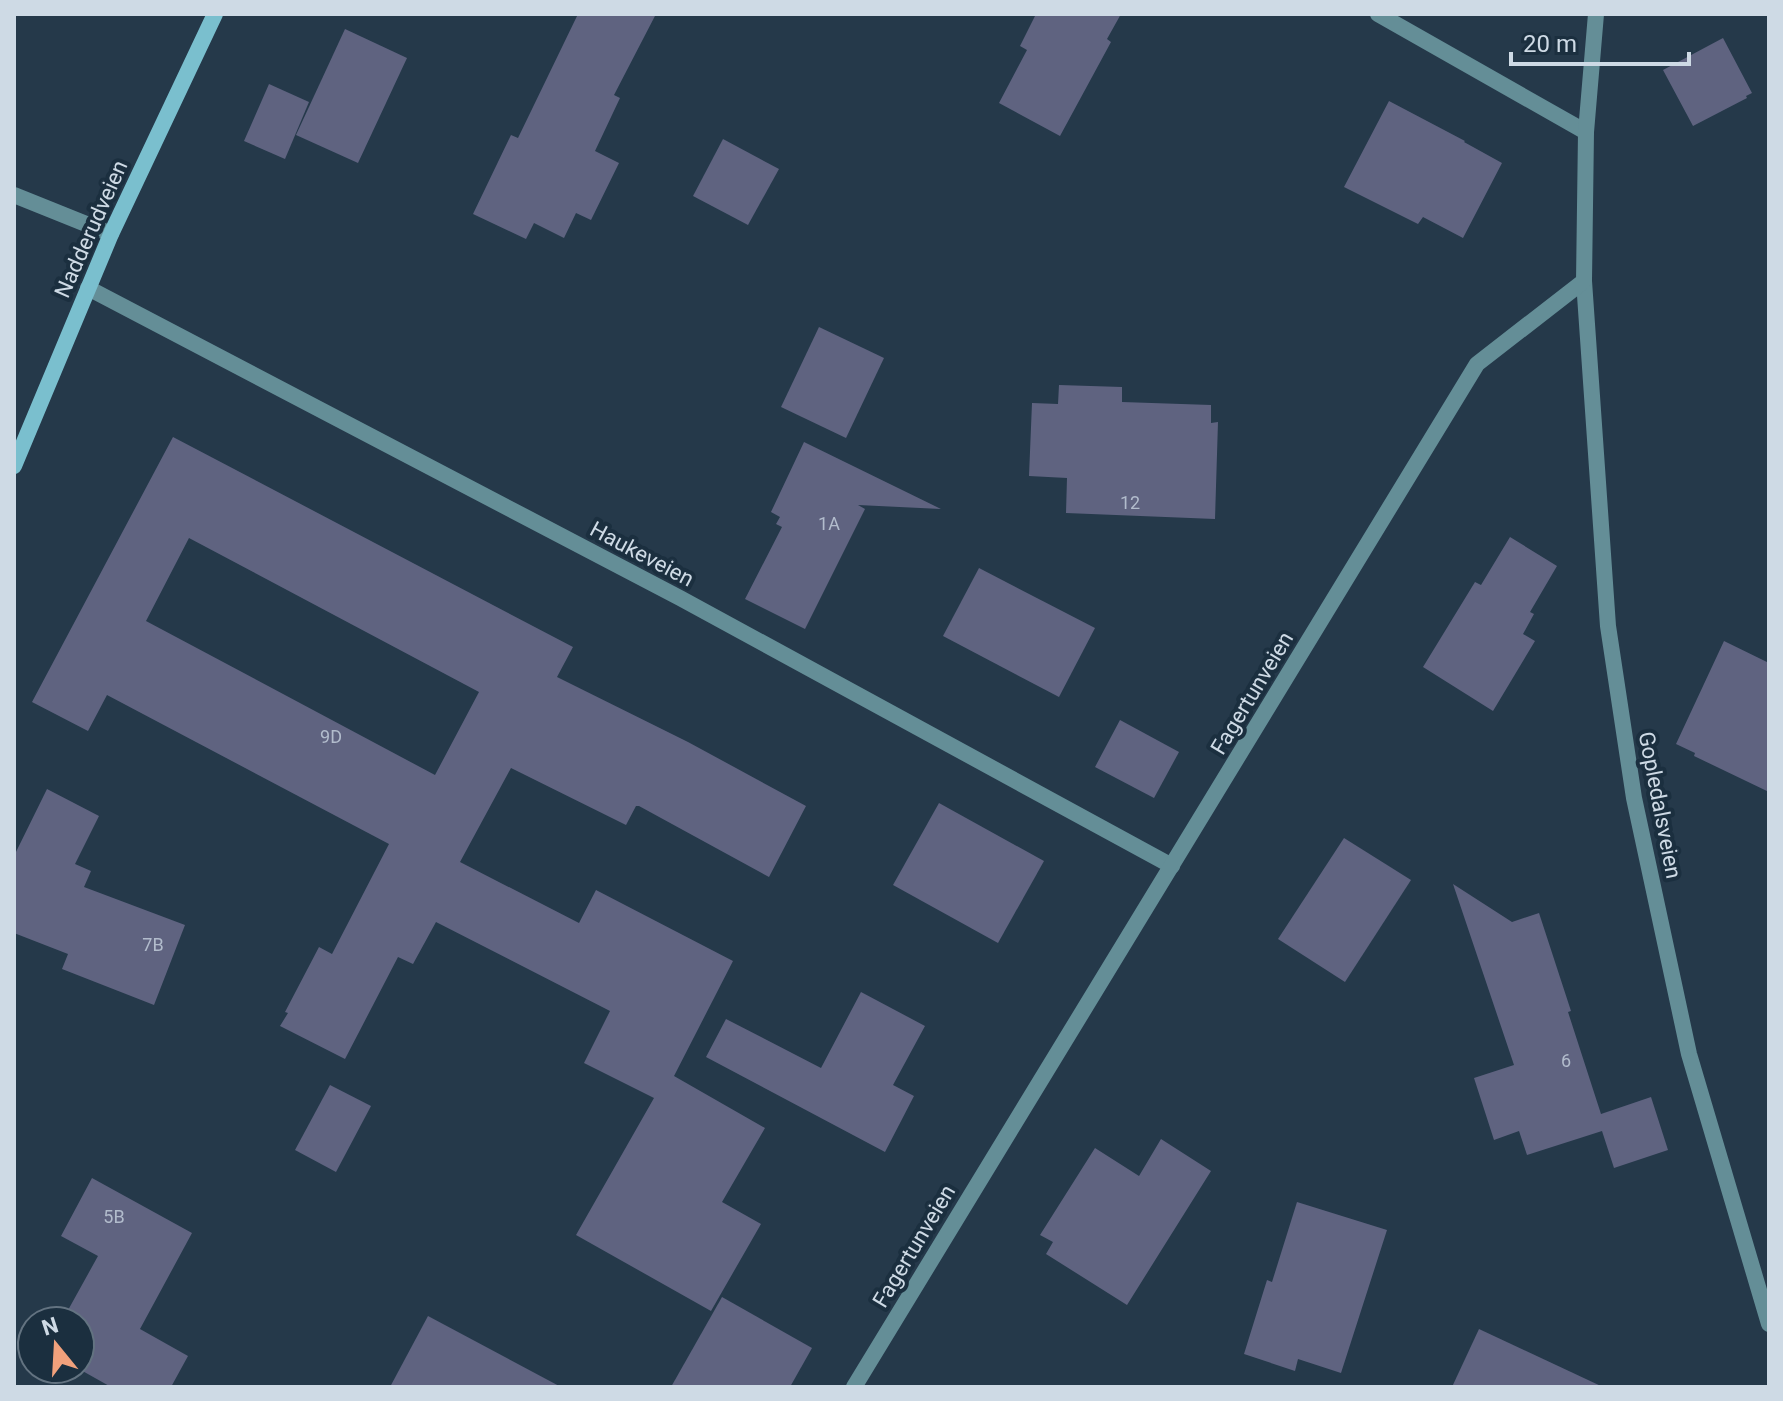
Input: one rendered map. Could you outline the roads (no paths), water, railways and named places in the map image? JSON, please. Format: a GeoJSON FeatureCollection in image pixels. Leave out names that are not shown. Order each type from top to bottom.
{"type":"FeatureCollection","features":[{"type":"Feature","properties":{"kind":"main road","name":"Nadderudveien"},"geometry":{"type":"LineString","coordinates":[[14,466],[111,234],[215,14]]}},
{"type":"Feature","properties":{"kind":"street"},"geometry":{"type":"LineString","coordinates":[[1378,14],[1586,132]]}},
{"type":"Feature","properties":{"kind":"street"},"geometry":{"type":"LineString","coordinates":[[1584,281],[1586,132],[1596,14]]}},
{"type":"Feature","properties":{"kind":"street"},"geometry":{"type":"LineString","coordinates":[[14,195],[111,234]]}},
{"type":"Feature","properties":{"kind":"street","name":"Fagertunveien"},"geometry":{"type":"LineString","coordinates":[[854,1387],[1477,364],[1584,281]]}},
{"type":"Feature","properties":{"kind":"street","name":"Gopledalsveien"},"geometry":{"type":"LineString","coordinates":[[1584,281],[1608,626],[1634,798],[1689,1054],[1769,1324]]}},
{"type":"Feature","properties":{"kind":"street","name":"Haukeveien"},"geometry":{"type":"LineString","coordinates":[[88,288],[680,598],[1172,866]]}}]}
